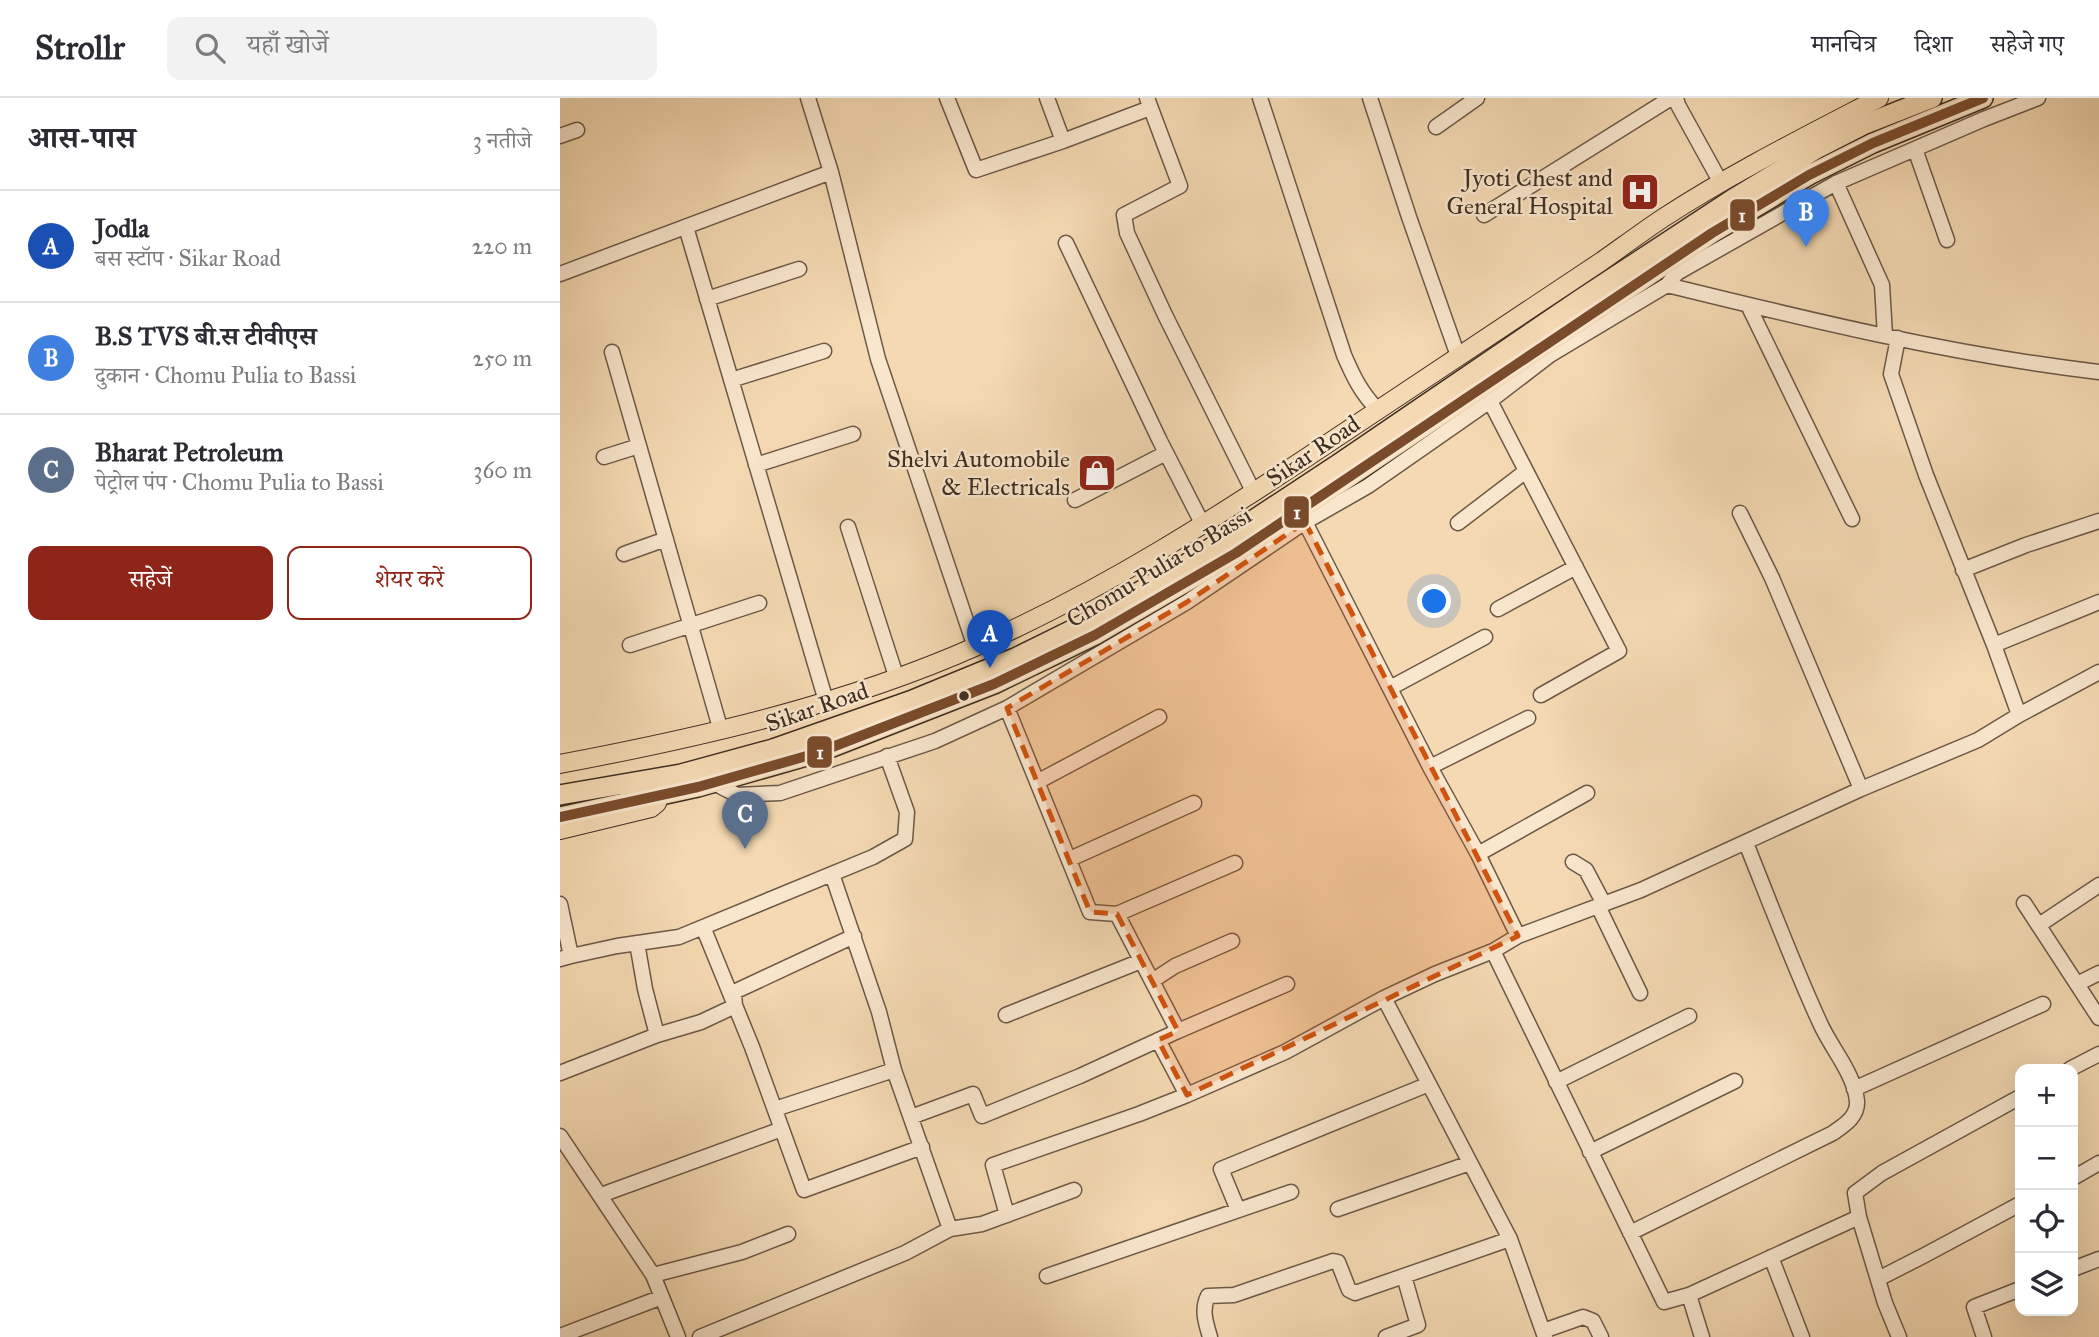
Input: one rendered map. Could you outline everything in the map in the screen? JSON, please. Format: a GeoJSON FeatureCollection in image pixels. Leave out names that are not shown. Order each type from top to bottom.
{"type":"FeatureCollection","features":[{"type":"Feature","properties":{"kind":"highway","name":"Sikar Road"},"geometry":{"type":"LineString","coordinates":[[560,795],[681,774],[773,749],[910,701],[1015,658],[1092,620],[1210,549],[1582,298],[1745,192],[1816,149],[1863,125],[1932,98]]}},
{"type":"Feature","properties":{"kind":"highway","name":"Chomu Pulia to Bassi"},"geometry":{"type":"LineString","coordinates":[[560,817],[714,783],[817,753],[994,684],[1096,635],[1237,553],[1712,233],[1820,169],[1873,143],[1983,98]]}},
{"type":"Feature","properties":{"kind":"main road"},"geometry":{"type":"LineString","coordinates":[[560,764],[721,731],[897,679],[975,647],[1094,590],[1254,493],[1663,218],[1750,166],[1879,98]]}},
{"type":"Feature","properties":{"kind":"main road"},"geometry":{"type":"LineString","coordinates":[[560,830],[651,808],[657,803],[659,796]]}},
{"type":"Feature","properties":{"kind":"street"},"geometry":{"type":"LineString","coordinates":[[808,98],[831,172],[878,359],[975,647]]}},
{"type":"Feature","properties":{"kind":"street"},"geometry":{"type":"LineString","coordinates":[[947,98],[976,170],[1063,141],[1148,103],[1180,186],[1124,215],[1127,233],[1254,493]]}},
{"type":"Feature","properties":{"kind":"street"},"geometry":{"type":"LineString","coordinates":[[1047,98],[1063,141]]}},
{"type":"Feature","properties":{"kind":"street"},"geometry":{"type":"LineString","coordinates":[[1260,98],[1344,355],[1364,397],[1378,410]]}},
{"type":"Feature","properties":{"kind":"street"},"geometry":{"type":"LineString","coordinates":[[1370,98],[1458,356]]}},
{"type":"Feature","properties":{"kind":"street"},"geometry":{"type":"LineString","coordinates":[[1436,128],[1476,98]]}},
{"type":"Feature","properties":{"kind":"street"},"geometry":{"type":"LineString","coordinates":[[1484,215],[1673,98],[1721,183]]}},
{"type":"Feature","properties":{"kind":"street"},"geometry":{"type":"LineString","coordinates":[[714,783],[737,795],[780,793],[935,741],[1007,708],[1187,601],[1305,522],[1368,486],[1490,401],[1550,355],[1667,285],[1677,273],[1836,183],[2038,98]]}},
{"type":"Feature","properties":{"kind":"street"},"geometry":{"type":"LineString","coordinates":[[560,136],[577,130]]}},
{"type":"Feature","properties":{"kind":"street"},"geometry":{"type":"LineString","coordinates":[[1915,149],[1947,240]]}},
{"type":"Feature","properties":{"kind":"street"},"geometry":{"type":"LineString","coordinates":[[560,274],[831,172]]}},
{"type":"Feature","properties":{"kind":"street"},"geometry":{"type":"LineString","coordinates":[[1836,183],[1882,285],[1891,337],[1891,374],[1926,475],[2019,715]]}},
{"type":"Feature","properties":{"kind":"street"},"geometry":{"type":"LineString","coordinates":[[686,227],[826,701]]}},
{"type":"Feature","properties":{"kind":"street"},"geometry":{"type":"LineString","coordinates":[[1066,243],[1203,526]]}},
{"type":"Feature","properties":{"kind":"street"},"geometry":{"type":"LineString","coordinates":[[707,299],[799,269]]}},
{"type":"Feature","properties":{"kind":"street"},"geometry":{"type":"LineString","coordinates":[[1667,285],[1891,337],[2099,372]]}},
{"type":"Feature","properties":{"kind":"street"},"geometry":{"type":"LineString","coordinates":[[1748,305],[1852,519]]}},
{"type":"Feature","properties":{"kind":"street"},"geometry":{"type":"LineString","coordinates":[[731,380],[824,351]]}},
{"type":"Feature","properties":{"kind":"street"},"geometry":{"type":"LineString","coordinates":[[612,352],[721,731]]}},
{"type":"Feature","properties":{"kind":"street"},"geometry":{"type":"LineString","coordinates":[[1490,401],[1619,651],[1541,695]]}},
{"type":"Feature","properties":{"kind":"street"},"geometry":{"type":"LineString","coordinates":[[756,465],[853,434]]}},
{"type":"Feature","properties":{"kind":"street"},"geometry":{"type":"LineString","coordinates":[[604,457],[639,446]]}},
{"type":"Feature","properties":{"kind":"street"},"geometry":{"type":"LineString","coordinates":[[1075,499],[1166,453]]}},
{"type":"Feature","properties":{"kind":"street"},"geometry":{"type":"LineString","coordinates":[[1458,523],[1526,471]]}},
{"type":"Feature","properties":{"kind":"street"},"geometry":{"type":"LineString","coordinates":[[1740,513],[1772,578],[1861,789]]}},
{"type":"Feature","properties":{"kind":"street"},"geometry":{"type":"LineString","coordinates":[[1963,570],[2026,545],[2099,521]]}},
{"type":"Feature","properties":{"kind":"street"},"geometry":{"type":"LineString","coordinates":[[1305,522],[1430,767],[1478,854],[1517,936]]}},
{"type":"Feature","properties":{"kind":"street"},"geometry":{"type":"LineString","coordinates":[[848,527],[897,679]]}},
{"type":"Feature","properties":{"kind":"street"},"geometry":{"type":"LineString","coordinates":[[624,554],[666,539]]}},
{"type":"Feature","properties":{"kind":"street"},"geometry":{"type":"LineString","coordinates":[[1498,609],[1576,567]]}},
{"type":"Feature","properties":{"kind":"street"},"geometry":{"type":"LineString","coordinates":[[1994,645],[2099,602]]}},
{"type":"Feature","properties":{"kind":"street"},"geometry":{"type":"LineString","coordinates":[[630,645],[759,603]]}},
{"type":"Feature","properties":{"kind":"street"},"geometry":{"type":"LineString","coordinates":[[1391,688],[1485,637]]}},
{"type":"Feature","properties":{"kind":"street"},"geometry":{"type":"LineString","coordinates":[[1007,1215],[993,1166],[1187,1095],[1285,1052],[1384,998],[1493,951],[1517,936],[1641,890],[1861,789],[1978,740],[2099,673]]}},
{"type":"Feature","properties":{"kind":"street"},"geometry":{"type":"LineString","coordinates":[[1007,708],[1090,912],[1117,914],[1235,863]]}},
{"type":"Feature","properties":{"kind":"street"},"geometry":{"type":"LineString","coordinates":[[1037,782],[1159,717]]}},
{"type":"Feature","properties":{"kind":"street"},"geometry":{"type":"LineString","coordinates":[[1430,767],[1528,718]]}},
{"type":"Feature","properties":{"kind":"street"},"geometry":{"type":"LineString","coordinates":[[560,904],[565,957],[679,937],[873,857],[905,839],[907,812],[887,756]]}},
{"type":"Feature","properties":{"kind":"street"},"geometry":{"type":"LineString","coordinates":[[1478,854],[1587,793]]}},
{"type":"Feature","properties":{"kind":"street"},"geometry":{"type":"LineString","coordinates":[[1070,859],[1194,803]]}},
{"type":"Feature","properties":{"kind":"street"},"geometry":{"type":"LineString","coordinates":[[1630,1233],[1833,1133],[1853,1118],[1857,1104],[1854,1089],[1810,1001],[1746,843]]}},
{"type":"Feature","properties":{"kind":"street"},"geometry":{"type":"LineString","coordinates":[[1573,862],[1586,870],[1640,993]]}},
{"type":"Feature","properties":{"kind":"street"},"geometry":{"type":"LineString","coordinates":[[832,874],[879,1012],[894,1070],[950,1229]]}},
{"type":"Feature","properties":{"kind":"street"},"geometry":{"type":"LineString","coordinates":[[2039,925],[2099,886]]}},
{"type":"Feature","properties":{"kind":"street"},"geometry":{"type":"LineString","coordinates":[[2024,903],[2099,1018]]}},
{"type":"Feature","properties":{"kind":"street"},"geometry":{"type":"LineString","coordinates":[[1117,914],[1178,1031]]}},
{"type":"Feature","properties":{"kind":"street"},"geometry":{"type":"LineString","coordinates":[[703,927],[804,1190],[922,1147]]}},
{"type":"Feature","properties":{"kind":"street"},"geometry":{"type":"LineString","coordinates":[[735,1006],[734,992],[854,936]]}},
{"type":"Feature","properties":{"kind":"street"},"geometry":{"type":"LineString","coordinates":[[1152,981],[1175,966],[1232,942]]}},
{"type":"Feature","properties":{"kind":"street"},"geometry":{"type":"LineString","coordinates":[[637,943],[657,1035]]}},
{"type":"Feature","properties":{"kind":"street"},"geometry":{"type":"LineString","coordinates":[[1493,951],[1664,1302],[1689,1295],[1859,1217]]}},
{"type":"Feature","properties":{"kind":"street"},"geometry":{"type":"LineString","coordinates":[[1006,1015],[1141,961]]}},
{"type":"Feature","properties":{"kind":"street"},"geometry":{"type":"LineString","coordinates":[[2077,984],[2099,973]]}},
{"type":"Feature","properties":{"kind":"street"},"geometry":{"type":"LineString","coordinates":[[911,1117],[973,1094],[982,1116],[1059,1086],[1287,984]]}},
{"type":"Feature","properties":{"kind":"street"},"geometry":{"type":"LineString","coordinates":[[1384,998],[1510,1239],[1544,1334],[1583,1317],[1593,1321],[1601,1337]]}},
{"type":"Feature","properties":{"kind":"street"},"geometry":{"type":"LineString","coordinates":[[1854,1089],[2043,1003]]}},
{"type":"Feature","properties":{"kind":"street"},"geometry":{"type":"LineString","coordinates":[[560,1073],[657,1035],[701,1022],[735,1006]]}},
{"type":"Feature","properties":{"kind":"street"},"geometry":{"type":"LineString","coordinates":[[1556,1082],[1689,1016]]}},
{"type":"Feature","properties":{"kind":"street"},"geometry":{"type":"LineString","coordinates":[[1158,1040],[1187,1095]]}},
{"type":"Feature","properties":{"kind":"street"},"geometry":{"type":"LineString","coordinates":[[2078,1065],[2099,1054]]}},
{"type":"Feature","properties":{"kind":"street"},"geometry":{"type":"LineString","coordinates":[[775,1109],[894,1070]]}},
{"type":"Feature","properties":{"kind":"street"},"geometry":{"type":"LineString","coordinates":[[1590,1153],[1735,1081]]}},
{"type":"Feature","properties":{"kind":"street"},"geometry":{"type":"LineString","coordinates":[[1238,1210],[1221,1169],[1429,1084]]}},
{"type":"Feature","properties":{"kind":"street"},"geometry":{"type":"LineString","coordinates":[[1899,1337],[1885,1303],[1859,1217],[1855,1193],[1882,1173],[2015,1100]]}},
{"type":"Feature","properties":{"kind":"street"},"geometry":{"type":"LineString","coordinates":[[601,1195],[782,1129]]}},
{"type":"Feature","properties":{"kind":"street"},"geometry":{"type":"LineString","coordinates":[[560,1136],[653,1275],[678,1337]]}},
{"type":"Feature","properties":{"kind":"street"},"geometry":{"type":"LineString","coordinates":[[1338,1209],[1470,1163]]}},
{"type":"Feature","properties":{"kind":"street"},"geometry":{"type":"LineString","coordinates":[[2078,1175],[2099,1163]]}},
{"type":"Feature","properties":{"kind":"street"},"geometry":{"type":"LineString","coordinates":[[700,1337],[905,1253],[950,1229],[982,1224],[1074,1190]]}},
{"type":"Feature","properties":{"kind":"street"},"geometry":{"type":"LineString","coordinates":[[1047,1276],[1292,1192]]}},
{"type":"Feature","properties":{"kind":"street"},"geometry":{"type":"LineString","coordinates":[[1878,1279],[2015,1207]]}},
{"type":"Feature","properties":{"kind":"street"},"geometry":{"type":"LineString","coordinates":[[653,1275],[742,1252],[788,1234]]}},
{"type":"Feature","properties":{"kind":"street"},"geometry":{"type":"LineString","coordinates":[[1210,1337],[1204,1304],[1208,1296],[1234,1294],[1333,1261],[1338,1262],[1349,1290],[1355,1293],[1510,1239]]}},
{"type":"Feature","properties":{"kind":"street"},"geometry":{"type":"LineString","coordinates":[[1771,1257],[1802,1337]]}},
{"type":"Feature","properties":{"kind":"street"},"geometry":{"type":"LineString","coordinates":[[2078,1267],[2099,1259]]}},
{"type":"Feature","properties":{"kind":"street"},"geometry":{"type":"LineString","coordinates":[[1386,1337],[1418,1325],[1404,1276]]}},
{"type":"Feature","properties":{"kind":"street"},"geometry":{"type":"LineString","coordinates":[[1984,1337],[1974,1307],[2015,1291]]}},
{"type":"Feature","properties":{"kind":"street"},"geometry":{"type":"LineString","coordinates":[[1689,1295],[1702,1337]]}},
{"type":"Feature","properties":{"kind":"street"},"geometry":{"type":"LineString","coordinates":[[560,1336],[662,1297]]}},
{"type":"Feature","properties":{"kind":"highlighted area"},"geometry":{"type":"Polygon","coordinates":[[[1305,522],[1518,936],[1187,1095],[1158,1040],[1178,1031],[1117,914],[1090,912],[1007,708],[1187,602],[1305,522]]]}},
{"type":"Feature","properties":{"kind":"building"},"geometry":{"type":"Polygon","coordinates":[[[1637,179],[1649,200],[1640,205],[1628,184],[1637,179]]]}},
{"type":"Feature","properties":{"kind":"transit line","name":"1"},"geometry":{"type":"LineString","coordinates":[[560,817],[698,787],[817,753],[994,684],[1095,635],[1236,553],[1712,233],[1809,175],[1873,143],[1983,98]]}},
{"type":"Feature","properties":{"kind":"place","name":"Jyoti Chest and General Hospital"},"geometry":{"type":"Point","coordinates":[1640,192]}},
{"type":"Feature","properties":{"kind":"place","name":"B.S TVS बी.स टीवीएस"},"geometry":{"type":"Point","coordinates":[1806,247]}},
{"type":"Feature","properties":{"kind":"place","name":"Shelvi Automobile & Electricals"},"geometry":{"type":"Point","coordinates":[1097,473]}},
{"type":"Feature","properties":{"kind":"place","name":"Jodla"},"geometry":{"type":"Point","coordinates":[990,668]}},
{"type":"Feature","properties":{"kind":"place","name":"Bharat Petroleum"},"geometry":{"type":"Point","coordinates":[745,849]}}]}
